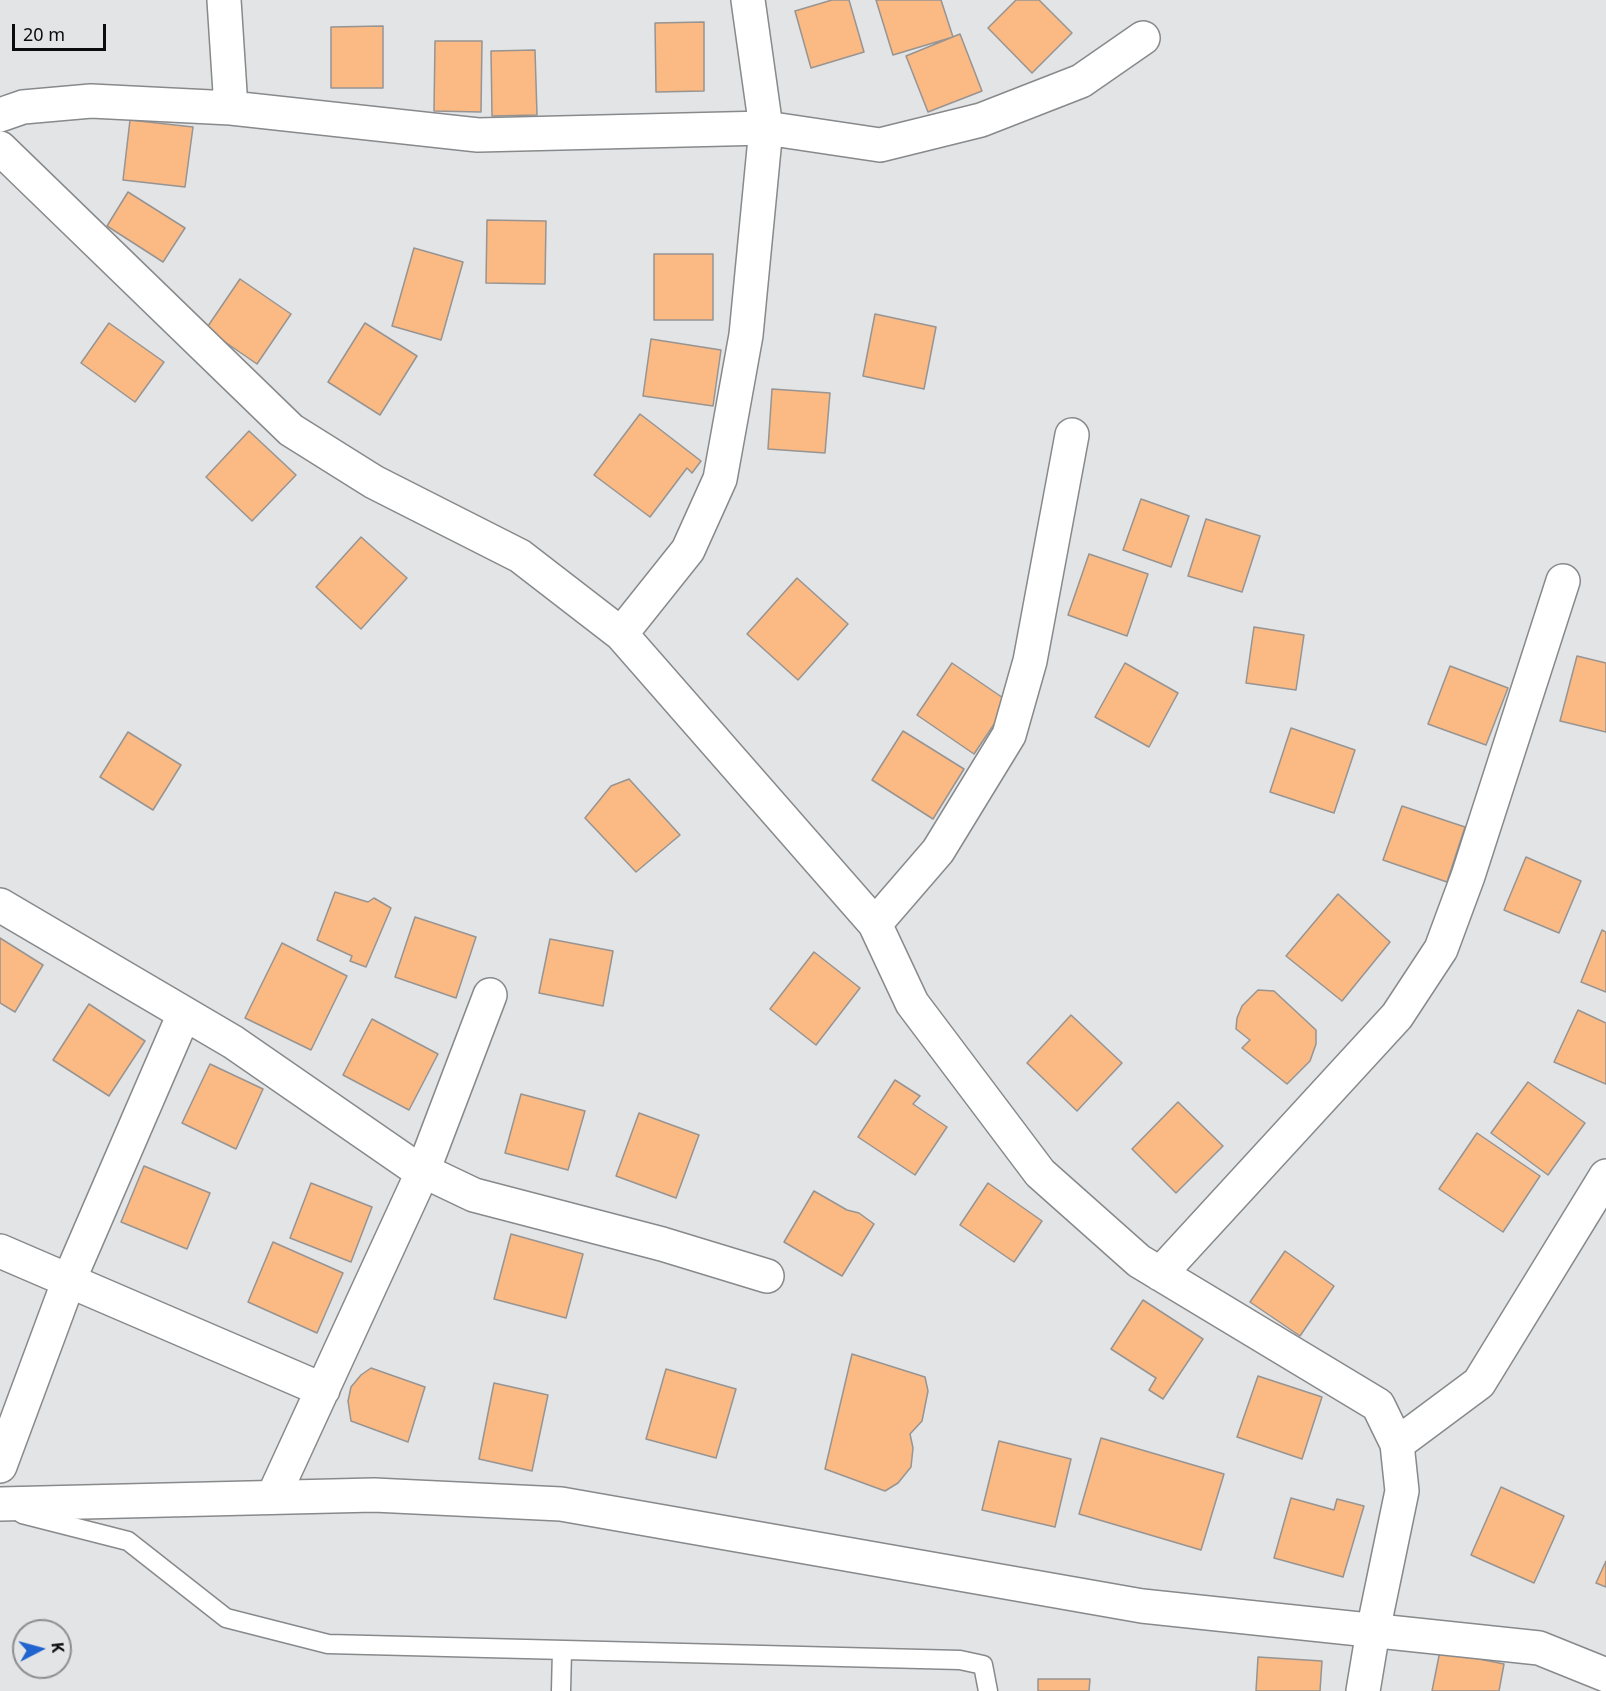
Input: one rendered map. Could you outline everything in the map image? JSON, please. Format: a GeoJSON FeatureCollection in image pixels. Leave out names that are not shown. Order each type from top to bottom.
{"type":"FeatureCollection","features":[{"type":"Feature","properties":{"kind":"street"},"geometry":{"type":"LineString","coordinates":[[225,0],[231,108]]}},
{"type":"Feature","properties":{"kind":"street"},"geometry":{"type":"LineString","coordinates":[[621,634],[688,550],[720,479],[746,335],[766,128],[748,0]]}},
{"type":"Feature","properties":{"kind":"street"},"geometry":{"type":"LineString","coordinates":[[0,115],[23,107],[91,101],[231,108],[478,135],[766,128],[880,145],[981,120],[1081,81],[1143,38]]}},
{"type":"Feature","properties":{"kind":"street"},"geometry":{"type":"LineString","coordinates":[[0,148],[291,430],[374,483],[520,556],[621,634],[875,924],[912,1003],[1040,1173],[1139,1261],[1378,1405],[1398,1444],[1402,1491],[1363,1691]]}},
{"type":"Feature","properties":{"kind":"street"},"geometry":{"type":"LineString","coordinates":[[875,924],[938,851],[1009,735],[1030,662],[1071,435]]}},
{"type":"Feature","properties":{"kind":"street"},"geometry":{"type":"LineString","coordinates":[[1160,1274],[1397,1016],[1441,949],[1475,854],[1563,581]]}},
{"type":"Feature","properties":{"kind":"street"},"geometry":{"type":"LineString","coordinates":[[0,905],[233,1042],[423,1171],[474,1195],[662,1244],[767,1276]]}},
{"type":"Feature","properties":{"kind":"street"},"geometry":{"type":"LineString","coordinates":[[273,1497],[423,1171],[490,995]]}},
{"type":"Feature","properties":{"kind":"street"},"geometry":{"type":"LineString","coordinates":[[0,1466],[69,1280],[184,1014]]}},
{"type":"Feature","properties":{"kind":"street"},"geometry":{"type":"LineString","coordinates":[[1398,1444],[1479,1383],[1606,1176]]}},
{"type":"Feature","properties":{"kind":"street"},"geometry":{"type":"LineString","coordinates":[[0,1251],[323,1390]]}},
{"type":"Feature","properties":{"kind":"street"},"geometry":{"type":"LineString","coordinates":[[0,1506],[374,1496],[561,1504],[1142,1606],[1539,1648],[1606,1675]]}},
{"type":"Feature","properties":{"kind":"lane"},"geometry":{"type":"LineString","coordinates":[[0,1506],[128,1541],[225,1618],[328,1644],[960,1660],[983,1665],[988,1691]]}},
{"type":"Feature","properties":{"kind":"lane"},"geometry":{"type":"LineString","coordinates":[[561,1691],[562,1651]]}},
{"type":"Feature","properties":{"kind":"building"},"geometry":{"type":"Polygon","coordinates":[[[832,0],[849,0],[864,52],[811,68],[795,11],[832,0]]]}},
{"type":"Feature","properties":{"kind":"building"},"geometry":{"type":"Polygon","coordinates":[[[876,0],[941,0],[953,37],[893,55],[876,0]]]}},
{"type":"Feature","properties":{"kind":"building"},"geometry":{"type":"Polygon","coordinates":[[[1016,0],[1039,0],[1072,33],[1032,73],[988,28],[1016,0]]]}},
{"type":"Feature","properties":{"kind":"building"},"geometry":{"type":"Polygon","coordinates":[[[704,22],[704,91],[656,92],[655,23],[704,22]]]}},
{"type":"Feature","properties":{"kind":"building"},"geometry":{"type":"Polygon","coordinates":[[[383,26],[383,88],[331,88],[331,27],[383,26]]]}},
{"type":"Feature","properties":{"kind":"building"},"geometry":{"type":"Polygon","coordinates":[[[960,34],[982,91],[928,112],[906,56],[960,34]]]}},
{"type":"Feature","properties":{"kind":"building"},"geometry":{"type":"Polygon","coordinates":[[[435,41],[482,41],[481,112],[434,111],[435,41]]]}},
{"type":"Feature","properties":{"kind":"building"},"geometry":{"type":"Polygon","coordinates":[[[535,50],[537,115],[492,116],[491,51],[535,50]]]}},
{"type":"Feature","properties":{"kind":"building"},"geometry":{"type":"Polygon","coordinates":[[[130,120],[193,127],[185,187],[123,180],[130,120]]]}},
{"type":"Feature","properties":{"kind":"building"},"geometry":{"type":"Polygon","coordinates":[[[128,192],[185,228],[163,262],[107,226],[128,192]]]}},
{"type":"Feature","properties":{"kind":"building"},"geometry":{"type":"Polygon","coordinates":[[[487,220],[546,221],[545,284],[486,283],[487,220]]]}},
{"type":"Feature","properties":{"kind":"building"},"geometry":{"type":"Polygon","coordinates":[[[414,248],[463,262],[441,340],[392,326],[414,248]]]}},
{"type":"Feature","properties":{"kind":"building"},"geometry":{"type":"Polygon","coordinates":[[[654,254],[713,254],[713,320],[654,320],[654,254]]]}},
{"type":"Feature","properties":{"kind":"building"},"geometry":{"type":"Polygon","coordinates":[[[240,279],[291,314],[257,364],[206,329],[240,279]]]}},
{"type":"Feature","properties":{"kind":"building"},"geometry":{"type":"Polygon","coordinates":[[[875,314],[936,327],[924,389],[863,376],[875,314]]]}},
{"type":"Feature","properties":{"kind":"building"},"geometry":{"type":"Polygon","coordinates":[[[109,323],[164,362],[135,402],[81,363],[109,323]]]}},
{"type":"Feature","properties":{"kind":"building"},"geometry":{"type":"Polygon","coordinates":[[[365,323],[417,356],[380,415],[328,382],[365,323]]]}},
{"type":"Feature","properties":{"kind":"building"},"geometry":{"type":"Polygon","coordinates":[[[651,339],[721,350],[713,406],[643,396],[651,339]]]}},
{"type":"Feature","properties":{"kind":"building"},"geometry":{"type":"Polygon","coordinates":[[[772,389],[830,393],[825,453],[768,449],[772,389]]]}},
{"type":"Feature","properties":{"kind":"building"},"geometry":{"type":"Polygon","coordinates":[[[640,414],[701,461],[692,473],[687,468],[650,517],[594,475],[640,414]]]}},
{"type":"Feature","properties":{"kind":"building"},"geometry":{"type":"Polygon","coordinates":[[[249,431],[296,475],[252,521],[206,477],[249,431]]]}},
{"type":"Feature","properties":{"kind":"building"},"geometry":{"type":"Polygon","coordinates":[[[1141,499],[1189,516],[1171,567],[1123,550],[1141,499]]]}},
{"type":"Feature","properties":{"kind":"building"},"geometry":{"type":"Polygon","coordinates":[[[1206,519],[1260,536],[1242,592],[1188,576],[1206,519]]]}},
{"type":"Feature","properties":{"kind":"building"},"geometry":{"type":"Polygon","coordinates":[[[361,537],[407,578],[361,629],[316,587],[361,537]]]}},
{"type":"Feature","properties":{"kind":"building"},"geometry":{"type":"Polygon","coordinates":[[[1089,554],[1148,574],[1127,636],[1068,615],[1089,554]]]}},
{"type":"Feature","properties":{"kind":"building"},"geometry":{"type":"Polygon","coordinates":[[[797,578],[848,624],[798,680],[747,634],[797,578]]]}},
{"type":"Feature","properties":{"kind":"building"},"geometry":{"type":"Polygon","coordinates":[[[1254,627],[1304,635],[1296,690],[1246,683],[1254,627]]]}},
{"type":"Feature","properties":{"kind":"building"},"geometry":{"type":"Polygon","coordinates":[[[1577,656],[1606,663],[1606,732],[1560,721],[1577,656]]]}},
{"type":"Feature","properties":{"kind":"building"},"geometry":{"type":"Polygon","coordinates":[[[952,663],[1009,702],[974,754],[917,715],[952,663]]]}},
{"type":"Feature","properties":{"kind":"building"},"geometry":{"type":"Polygon","coordinates":[[[1125,663],[1178,693],[1149,747],[1095,717],[1125,663]]]}},
{"type":"Feature","properties":{"kind":"building"},"geometry":{"type":"Polygon","coordinates":[[[1450,666],[1508,688],[1486,745],[1428,724],[1450,666]]]}},
{"type":"Feature","properties":{"kind":"building"},"geometry":{"type":"Polygon","coordinates":[[[1291,728],[1355,750],[1334,813],[1270,792],[1291,728]]]}},
{"type":"Feature","properties":{"kind":"building"},"geometry":{"type":"Polygon","coordinates":[[[903,731],[964,769],[933,819],[872,780],[903,731]]]}},
{"type":"Feature","properties":{"kind":"building"},"geometry":{"type":"Polygon","coordinates":[[[128,732],[181,765],[153,810],[100,777],[128,732]]]}},
{"type":"Feature","properties":{"kind":"building"},"geometry":{"type":"Polygon","coordinates":[[[629,779],[680,835],[636,872],[585,818],[611,786],[629,779]]]}},
{"type":"Feature","properties":{"kind":"building"},"geometry":{"type":"Polygon","coordinates":[[[1402,806],[1465,827],[1447,882],[1383,860],[1402,806]]]}},
{"type":"Feature","properties":{"kind":"building"},"geometry":{"type":"Polygon","coordinates":[[[1526,857],[1581,881],[1559,933],[1504,910],[1526,857]]]}},
{"type":"Feature","properties":{"kind":"building"},"geometry":{"type":"Polygon","coordinates":[[[335,892],[368,902],[374,898],[391,908],[366,967],[350,961],[352,956],[317,940],[335,892]]]}},
{"type":"Feature","properties":{"kind":"building"},"geometry":{"type":"Polygon","coordinates":[[[1338,894],[1390,942],[1342,1001],[1286,956],[1338,894]]]}},
{"type":"Feature","properties":{"kind":"building"},"geometry":{"type":"Polygon","coordinates":[[[415,917],[476,937],[456,998],[395,977],[415,917]]]}},
{"type":"Feature","properties":{"kind":"building"},"geometry":{"type":"Polygon","coordinates":[[[1602,930],[1606,932],[1606,992],[1581,982],[1602,930]]]}},
{"type":"Feature","properties":{"kind":"building"},"geometry":{"type":"Polygon","coordinates":[[[0,938],[43,965],[15,1012],[0,1003],[0,938]]]}},
{"type":"Feature","properties":{"kind":"building"},"geometry":{"type":"Polygon","coordinates":[[[550,939],[613,951],[603,1006],[539,993],[550,939]]]}},
{"type":"Feature","properties":{"kind":"building"},"geometry":{"type":"Polygon","coordinates":[[[282,943],[347,976],[311,1050],[245,1018],[282,943]]]}},
{"type":"Feature","properties":{"kind":"building"},"geometry":{"type":"Polygon","coordinates":[[[814,952],[860,988],[816,1045],[770,1009],[814,952]]]}},
{"type":"Feature","properties":{"kind":"building"},"geometry":{"type":"Polygon","coordinates":[[[1258,990],[1274,991],[1316,1030],[1316,1044],[1310,1061],[1287,1084],[1242,1048],[1250,1040],[1236,1029],[1237,1018],[1242,1006],[1258,990]]]}},
{"type":"Feature","properties":{"kind":"building"},"geometry":{"type":"Polygon","coordinates":[[[89,1004],[145,1041],[109,1096],[53,1060],[89,1004]]]}},
{"type":"Feature","properties":{"kind":"building"},"geometry":{"type":"Polygon","coordinates":[[[1578,1010],[1606,1023],[1606,1084],[1554,1062],[1578,1010]]]}},
{"type":"Feature","properties":{"kind":"building"},"geometry":{"type":"Polygon","coordinates":[[[1071,1015],[1122,1063],[1077,1111],[1027,1063],[1071,1015]]]}},
{"type":"Feature","properties":{"kind":"building"},"geometry":{"type":"Polygon","coordinates":[[[372,1019],[438,1054],[409,1110],[343,1075],[372,1019]]]}},
{"type":"Feature","properties":{"kind":"building"},"geometry":{"type":"Polygon","coordinates":[[[210,1064],[263,1089],[236,1149],[182,1123],[210,1064]]]}},
{"type":"Feature","properties":{"kind":"building"},"geometry":{"type":"Polygon","coordinates":[[[895,1080],[920,1096],[913,1104],[947,1127],[915,1175],[858,1137],[895,1080]]]}},
{"type":"Feature","properties":{"kind":"building"},"geometry":{"type":"Polygon","coordinates":[[[1528,1082],[1585,1123],[1548,1175],[1491,1133],[1528,1082]]]}},
{"type":"Feature","properties":{"kind":"building"},"geometry":{"type":"Polygon","coordinates":[[[521,1094],[585,1111],[568,1170],[505,1153],[521,1094]]]}},
{"type":"Feature","properties":{"kind":"building"},"geometry":{"type":"Polygon","coordinates":[[[1178,1102],[1223,1146],[1176,1193],[1132,1149],[1178,1102]]]}},
{"type":"Feature","properties":{"kind":"building"},"geometry":{"type":"Polygon","coordinates":[[[639,1113],[699,1135],[676,1198],[616,1176],[639,1113]]]}},
{"type":"Feature","properties":{"kind":"building"},"geometry":{"type":"Polygon","coordinates":[[[1477,1133],[1540,1176],[1503,1232],[1439,1189],[1477,1133]]]}},
{"type":"Feature","properties":{"kind":"building"},"geometry":{"type":"Polygon","coordinates":[[[144,1166],[210,1193],[187,1249],[121,1222],[144,1166]]]}},
{"type":"Feature","properties":{"kind":"building"},"geometry":{"type":"Polygon","coordinates":[[[311,1183],[372,1207],[351,1262],[290,1238],[311,1183]]]}},
{"type":"Feature","properties":{"kind":"building"},"geometry":{"type":"Polygon","coordinates":[[[988,1183],[1042,1221],[1014,1262],[960,1225],[988,1183]]]}},
{"type":"Feature","properties":{"kind":"building"},"geometry":{"type":"Polygon","coordinates":[[[814,1191],[847,1210],[859,1213],[874,1224],[842,1276],[784,1242],[814,1191]]]}},
{"type":"Feature","properties":{"kind":"building"},"geometry":{"type":"Polygon","coordinates":[[[511,1234],[583,1254],[566,1318],[494,1299],[511,1234]]]}},
{"type":"Feature","properties":{"kind":"building"},"geometry":{"type":"Polygon","coordinates":[[[273,1242],[343,1273],[317,1333],[248,1302],[273,1242]]]}},
{"type":"Feature","properties":{"kind":"building"},"geometry":{"type":"Polygon","coordinates":[[[1285,1251],[1334,1286],[1300,1336],[1250,1302],[1285,1251]]]}},
{"type":"Feature","properties":{"kind":"building"},"geometry":{"type":"Polygon","coordinates":[[[1143,1300],[1203,1339],[1163,1399],[1149,1390],[1156,1378],[1111,1349],[1143,1300]]]}},
{"type":"Feature","properties":{"kind":"building"},"geometry":{"type":"Polygon","coordinates":[[[852,1354],[925,1377],[928,1391],[922,1421],[910,1434],[913,1448],[911,1467],[898,1483],[885,1491],[825,1469],[852,1354]]]}},
{"type":"Feature","properties":{"kind":"building"},"geometry":{"type":"Polygon","coordinates":[[[371,1368],[425,1387],[408,1442],[351,1421],[348,1401],[351,1387],[361,1375],[371,1368]]]}},
{"type":"Feature","properties":{"kind":"building"},"geometry":{"type":"Polygon","coordinates":[[[666,1369],[736,1389],[716,1458],[646,1439],[666,1369]]]}},
{"type":"Feature","properties":{"kind":"building"},"geometry":{"type":"Polygon","coordinates":[[[1258,1376],[1322,1397],[1302,1459],[1237,1437],[1258,1376]]]}},
{"type":"Feature","properties":{"kind":"building"},"geometry":{"type":"Polygon","coordinates":[[[494,1383],[548,1395],[532,1471],[479,1459],[494,1383]]]}},
{"type":"Feature","properties":{"kind":"building"},"geometry":{"type":"Polygon","coordinates":[[[1101,1438],[1224,1474],[1201,1550],[1079,1514],[1101,1438]]]}},
{"type":"Feature","properties":{"kind":"building"},"geometry":{"type":"Polygon","coordinates":[[[999,1441],[1071,1459],[1055,1527],[982,1510],[999,1441]]]}},
{"type":"Feature","properties":{"kind":"building"},"geometry":{"type":"Polygon","coordinates":[[[1501,1487],[1564,1516],[1534,1583],[1471,1555],[1501,1487]]]}},
{"type":"Feature","properties":{"kind":"building"},"geometry":{"type":"Polygon","coordinates":[[[1291,1498],[1334,1510],[1337,1499],[1364,1506],[1343,1577],[1274,1558],[1291,1498]]]}},
{"type":"Feature","properties":{"kind":"building"},"geometry":{"type":"Polygon","coordinates":[[[1606,1561],[1606,1587],[1596,1583],[1606,1561]]]}},
{"type":"Feature","properties":{"kind":"building"},"geometry":{"type":"Polygon","coordinates":[[[1440,1651],[1504,1664],[1499,1691],[1432,1691],[1440,1651]]]}},
{"type":"Feature","properties":{"kind":"building"},"geometry":{"type":"Polygon","coordinates":[[[1258,1657],[1322,1661],[1320,1691],[1256,1691],[1258,1657]]]}},
{"type":"Feature","properties":{"kind":"building"},"geometry":{"type":"Polygon","coordinates":[[[1038,1679],[1090,1679],[1089,1691],[1038,1691],[1038,1679]]]}}]}
